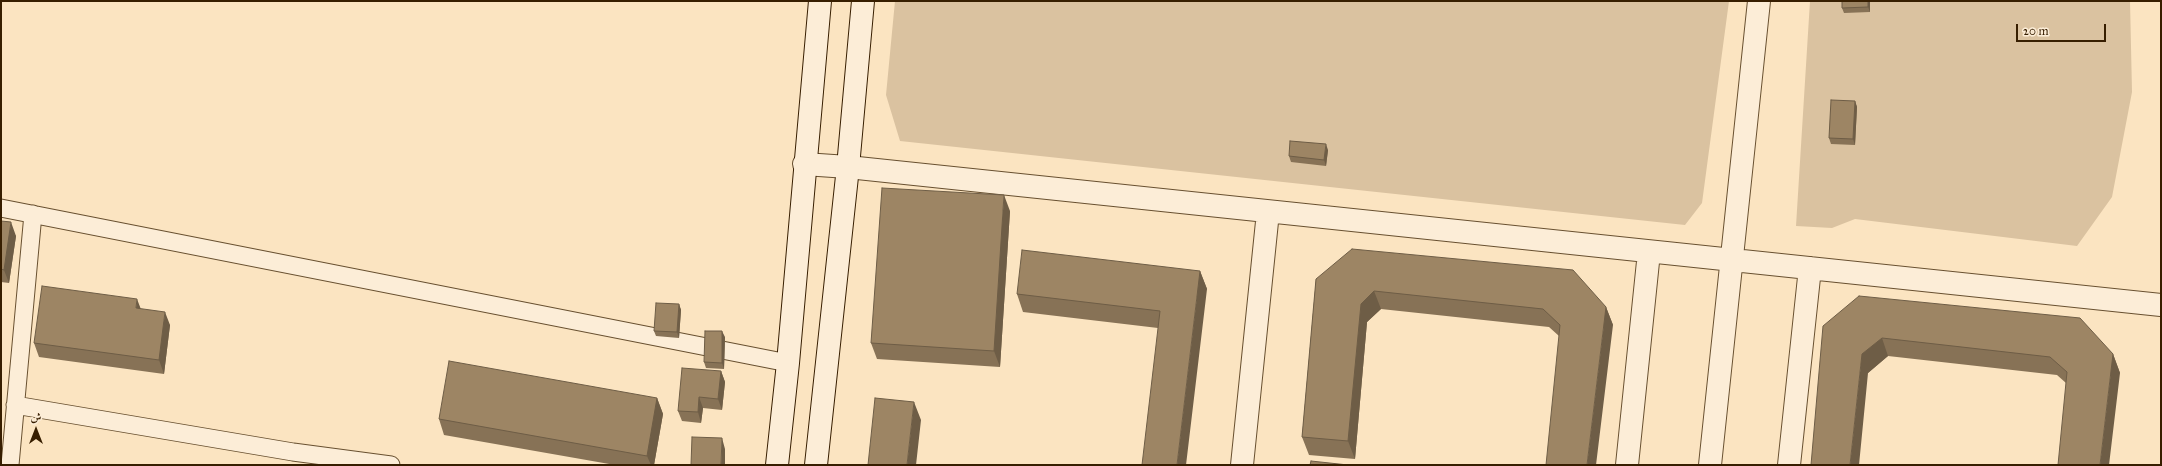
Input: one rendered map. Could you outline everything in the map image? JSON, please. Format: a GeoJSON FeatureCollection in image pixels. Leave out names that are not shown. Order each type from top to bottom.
{"type":"FeatureCollection","features":[{"type":"Feature","properties":{"kind":"street"},"geometry":{"type":"LineString","coordinates":[[777,465],[788,362],[804,164],[820,1]]}},
{"type":"Feature","properties":{"kind":"street"},"geometry":{"type":"LineString","coordinates":[[816,465],[848,167],[863,1]]}},
{"type":"Feature","properties":{"kind":"street"},"geometry":{"type":"LineString","coordinates":[[1710,465],[1758,1]]}},
{"type":"Feature","properties":{"kind":"street"},"geometry":{"type":"LineString","coordinates":[[804,164],[848,167],[2161,305]]}},
{"type":"Feature","properties":{"kind":"street"},"geometry":{"type":"LineString","coordinates":[[1242,465],[1268,212]]}},
{"type":"Feature","properties":{"kind":"street"},"geometry":{"type":"LineString","coordinates":[[1627,465],[1649,252]]}},
{"type":"Feature","properties":{"kind":"street"},"geometry":{"type":"LineString","coordinates":[[1789,465],[1810,268]]}},
{"type":"Feature","properties":{"kind":"lane"},"geometry":{"type":"LineString","coordinates":[[1,208],[788,362]]}},
{"type":"Feature","properties":{"kind":"lane"},"geometry":{"type":"LineString","coordinates":[[10,465],[33,214]]}},
{"type":"Feature","properties":{"kind":"lane"},"geometry":{"type":"LineString","coordinates":[[16,405],[292,458],[391,465]]}},
{"type":"Feature","properties":{"kind":"shaded area"},"geometry":{"type":"Polygon","coordinates":[[[895,1],[1729,1],[1702,203],[1685,225],[900,141],[886,95],[895,1]]]}},
{"type":"Feature","properties":{"kind":"shaded area"},"geometry":{"type":"Polygon","coordinates":[[[1810,1],[2130,1],[2132,92],[2112,197],[2077,246],[1855,219],[1832,228],[1796,226],[1810,1]]]}},
{"type":"Feature","properties":{"kind":"building"},"geometry":{"type":"Polygon","coordinates":[[[1842,1],[1868,1],[1868,7],[1842,8],[1842,1]]]}},
{"type":"Feature","properties":{"kind":"building"},"geometry":{"type":"Polygon","coordinates":[[[1831,100],[1855,101],[1853,139],[1829,138],[1831,100]]]}},
{"type":"Feature","properties":{"kind":"building"},"geometry":{"type":"Polygon","coordinates":[[[1290,141],[1326,144],[1324,160],[1289,156],[1290,141]]]}},
{"type":"Feature","properties":{"kind":"building"},"geometry":{"type":"Polygon","coordinates":[[[882,188],[1004,195],[994,351],[871,343],[882,188]]]}},
{"type":"Feature","properties":{"kind":"building"},"geometry":{"type":"Polygon","coordinates":[[[1,221],[11,222],[4,270],[1,269],[1,221]]]}},
{"type":"Feature","properties":{"kind":"building"},"geometry":{"type":"Polygon","coordinates":[[[1352,249],[1573,270],[1606,307],[1587,465],[1546,465],[1560,325],[1543,309],[1374,291],[1361,304],[1348,441],[1302,437],[1316,279],[1352,249]]]}},
{"type":"Feature","properties":{"kind":"building"},"geometry":{"type":"Polygon","coordinates":[[[1022,250],[1200,271],[1177,465],[1142,465],[1160,311],[1017,294],[1022,250]]]}},
{"type":"Feature","properties":{"kind":"building"},"geometry":{"type":"Polygon","coordinates":[[[42,286],[137,299],[136,308],[165,312],[159,360],[34,343],[42,286]]]}},
{"type":"Feature","properties":{"kind":"building"},"geometry":{"type":"Polygon","coordinates":[[[1859,296],[2080,318],[2113,354],[2100,465],[2058,465],[2067,372],[2050,357],[1882,338],[1862,354],[1850,465],[1811,465],[1823,326],[1859,296]]]}},
{"type":"Feature","properties":{"kind":"building"},"geometry":{"type":"Polygon","coordinates":[[[656,303],[679,304],[677,332],[654,331],[656,303]]]}},
{"type":"Feature","properties":{"kind":"building"},"geometry":{"type":"Polygon","coordinates":[[[705,331],[722,331],[722,363],[704,362],[705,331]]]}},
{"type":"Feature","properties":{"kind":"building"},"geometry":{"type":"Polygon","coordinates":[[[449,361],[657,398],[647,456],[439,419],[449,361]]]}},
{"type":"Feature","properties":{"kind":"building"},"geometry":{"type":"Polygon","coordinates":[[[682,368],[721,371],[718,399],[699,397],[698,412],[678,411],[682,368]]]}},
{"type":"Feature","properties":{"kind":"building"},"geometry":{"type":"Polygon","coordinates":[[[875,398],[914,402],[907,465],[868,465],[875,398]]]}},
{"type":"Feature","properties":{"kind":"building"},"geometry":{"type":"Polygon","coordinates":[[[692,437],[722,438],[721,465],[691,465],[692,437]]]}},
{"type":"Feature","properties":{"kind":"building"},"geometry":{"type":"Polygon","coordinates":[[[1311,461],[1348,465],[1310,465],[1311,461]]]}}]}
